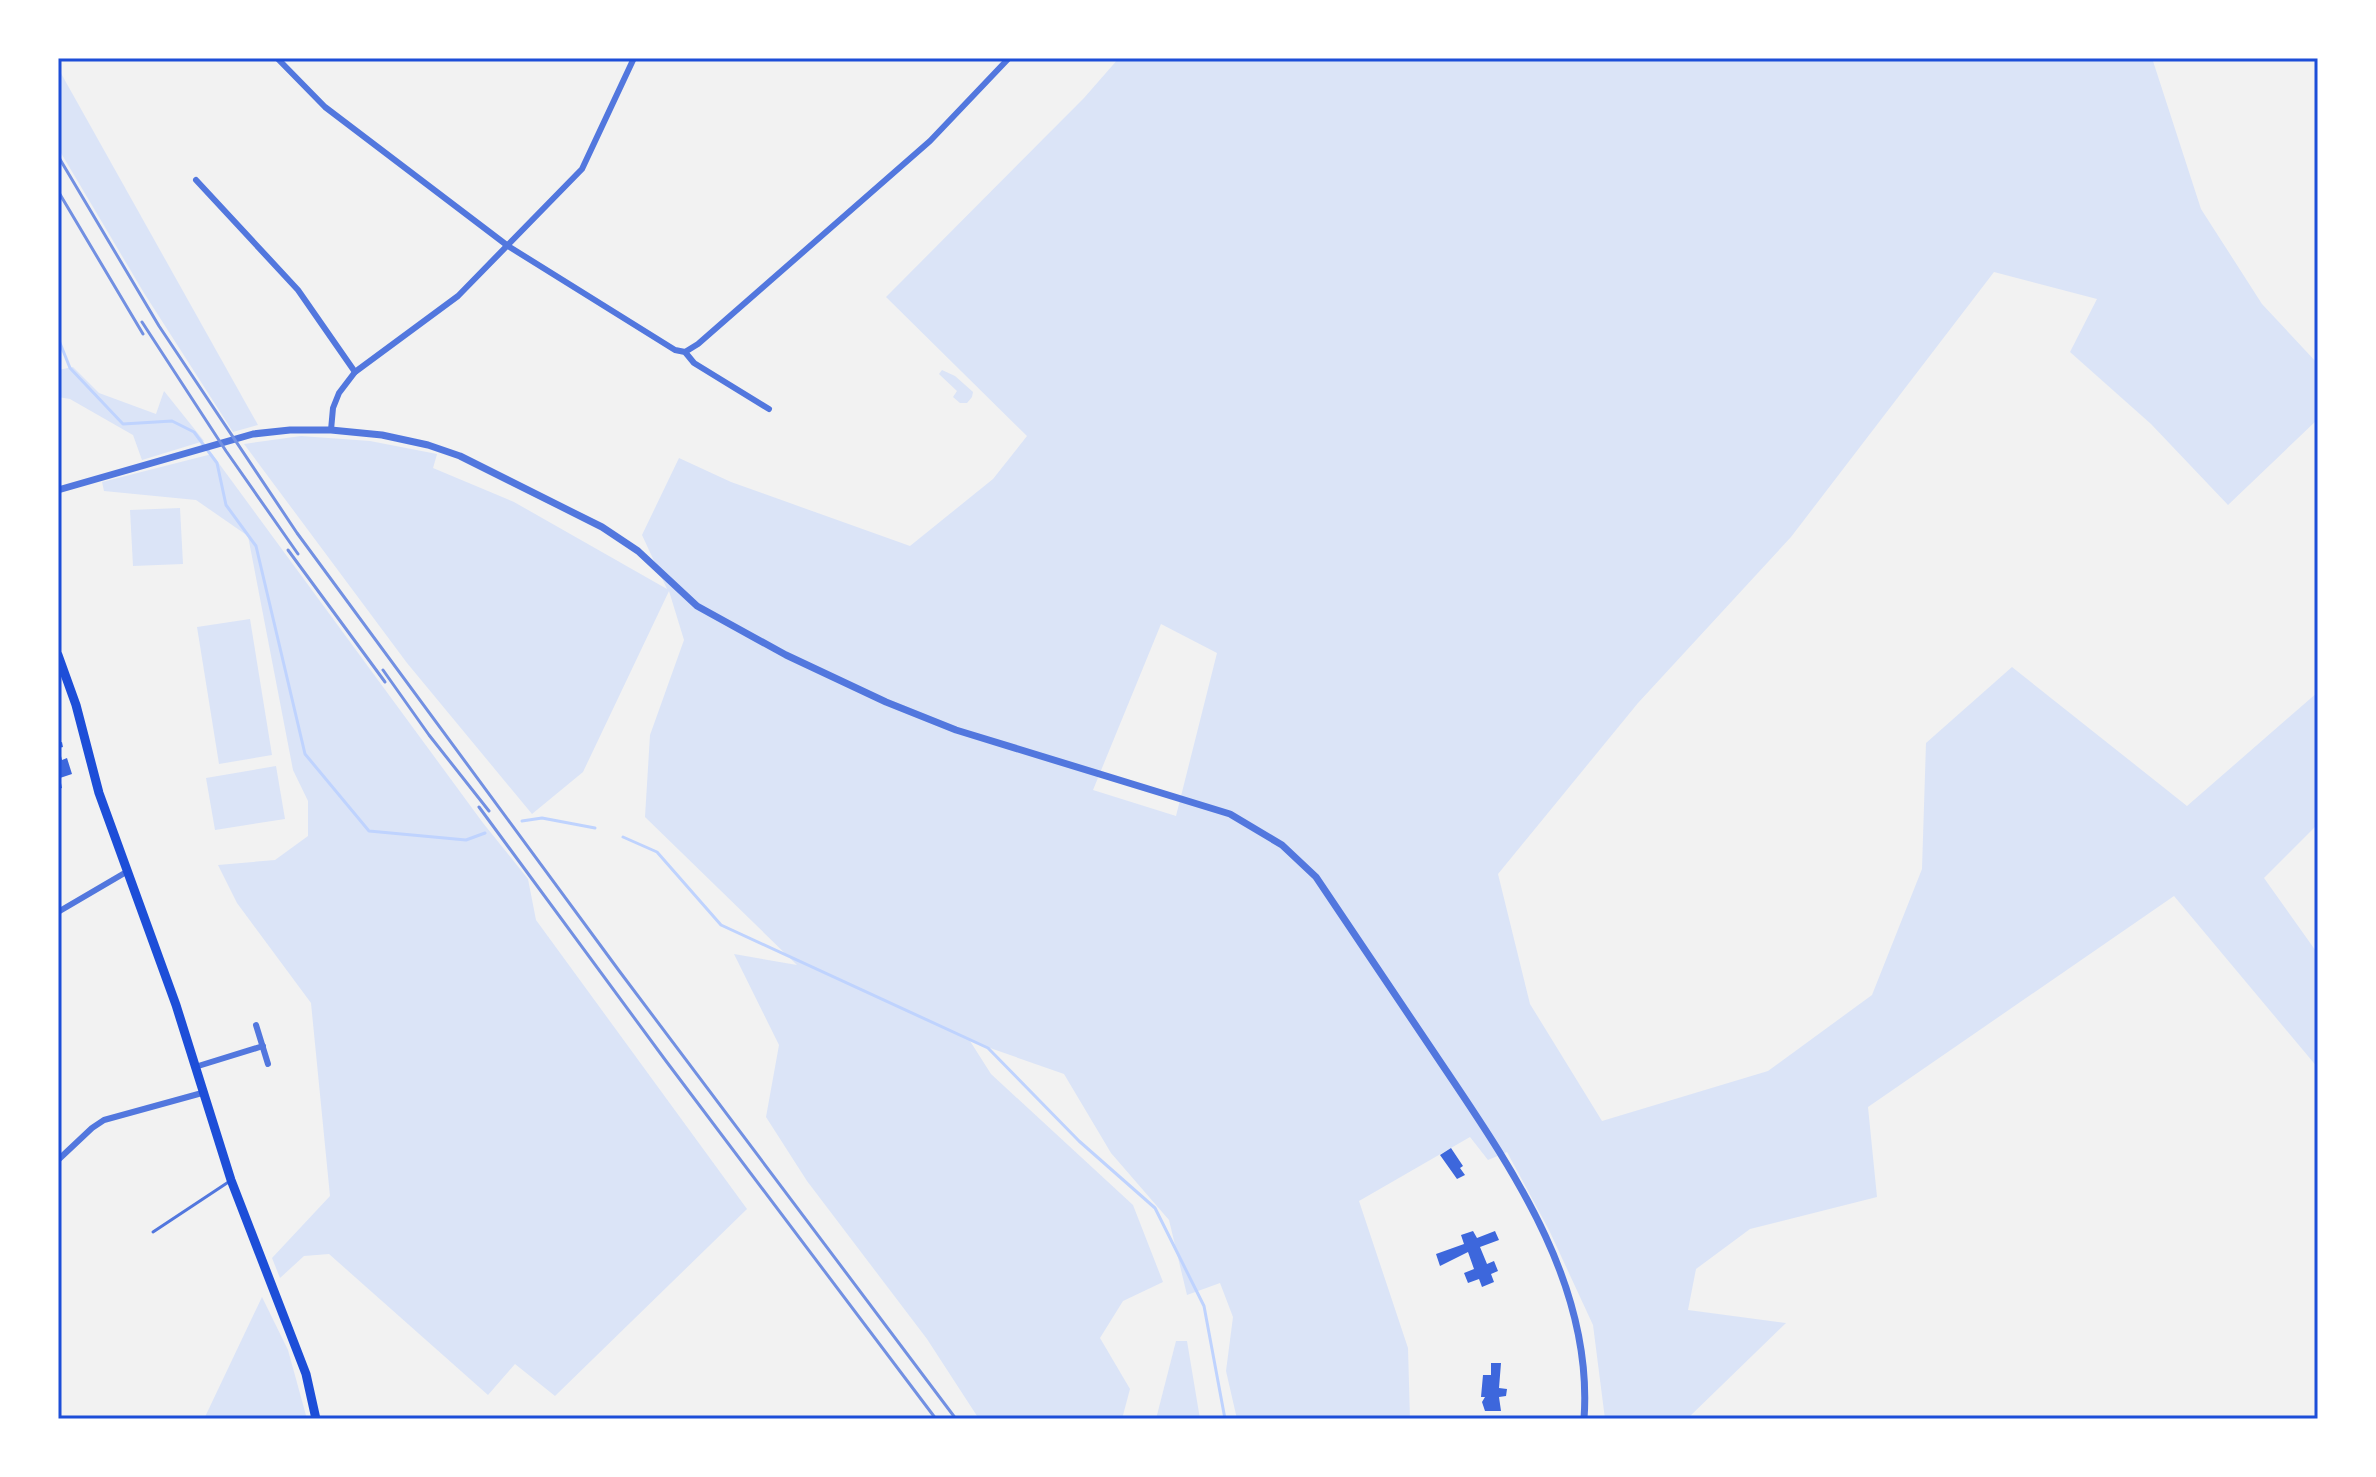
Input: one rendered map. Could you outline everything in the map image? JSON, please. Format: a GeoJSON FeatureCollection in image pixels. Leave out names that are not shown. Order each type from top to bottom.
{"type":"FeatureCollection","features":[{"type":"Feature","properties":{"kind":"main road"},"geometry":{"type":"LineString","coordinates":[[58,655],[76,705],[99,793],[176,1005],[231,1180],[306,1374],[316,1419]]}},
{"type":"Feature","properties":{"kind":"street"},"geometry":{"type":"LineString","coordinates":[[277,58],[325,107],[508,246],[675,350],[685,352],[694,363],[769,409]]}},
{"type":"Feature","properties":{"kind":"street"},"geometry":{"type":"LineString","coordinates":[[331,430],[333,408],[339,393],[355,372],[437,313],[508,246],[582,169],[634,58]]}},
{"type":"Feature","properties":{"kind":"street"},"geometry":{"type":"LineString","coordinates":[[685,352],[698,344],[930,141],[1009,58]]}},
{"type":"Feature","properties":{"kind":"street"},"geometry":{"type":"LineString","coordinates":[[196,180],[298,290],[355,372]]}},
{"type":"Feature","properties":{"kind":"street"},"geometry":{"type":"LineString","coordinates":[[58,490],[253,434],[331,430],[382,435],[428,445],[501,476],[622,539],[697,606],[741,632],[914,714],[997,744],[1230,814],[1282,845],[1316,877],[1502,1154],[1562,1275],[1575,1316],[1584,1359],[1584,1419]]}},
{"type":"Feature","properties":{"kind":"street"},"geometry":{"type":"LineString","coordinates":[[58,912],[128,871]]}},
{"type":"Feature","properties":{"kind":"street"},"geometry":{"type":"LineString","coordinates":[[256,1025],[268,1064]]}},
{"type":"Feature","properties":{"kind":"street"},"geometry":{"type":"LineString","coordinates":[[195,1067],[263,1046]]}},
{"type":"Feature","properties":{"kind":"street"},"geometry":{"type":"LineString","coordinates":[[58,1160],[104,1120],[202,1093]]}},
{"type":"Feature","properties":{"kind":"lane"},"geometry":{"type":"LineString","coordinates":[[153,1232],[231,1180]]}},
{"type":"Feature","properties":{"kind":"shaded area"},"geometry":{"type":"Polygon","coordinates":[[[1119,58],[2152,58],[2201,209],[2262,304],[2318,364],[2318,419],[2228,505],[2151,424],[2070,352],[2097,299],[1994,272],[1791,537],[1638,703],[1498,874],[1530,1004],[1602,1121],[1768,1071],[1872,995],[1922,869],[1926,743],[2012,667],[2187,806],[2318,692],[2318,824],[2264,878],[2318,954],[2318,1068],[2174,896],[1868,1107],[1877,1197],[1750,1229],[1696,1269],[1688,1310],[1786,1323],[1687,1419],[1605,1419],[1593,1325],[1549,1230],[1507,1152],[1488,1160],[1470,1137],[1359,1201],[1408,1348],[1410,1419],[1237,1419],[1226,1371],[1233,1317],[1220,1283],[1187,1295],[1169,1220],[1111,1153],[1064,1074],[970,1041],[991,1074],[1133,1205],[1163,1282],[1123,1301],[1100,1338],[1130,1389],[1122,1419],[979,1419],[927,1339],[807,1181],[766,1117],[779,1045],[734,954],[797,965],[645,817],[650,735],[684,640],[669,591],[583,772],[532,814],[407,663],[244,444],[301,436],[370,441],[437,454],[433,468],[514,502],[667,589],[642,535],[679,458],[731,482],[910,546],[993,479],[1027,436],[886,297],[1084,98],[1119,58]],[[1161,624],[1093,790],[1176,816],[1217,653],[1161,624]]]}},
{"type":"Feature","properties":{"kind":"shaded area"},"geometry":{"type":"Polygon","coordinates":[[[58,68],[258,425],[233,432],[144,293],[58,148],[58,68]]]}},
{"type":"Feature","properties":{"kind":"shaded area"},"geometry":{"type":"Polygon","coordinates":[[[73,367],[99,393],[156,414],[164,391],[204,441],[142,460],[133,435],[70,399],[58,397],[58,370],[73,367]]]}},
{"type":"Feature","properties":{"kind":"shaded area"},"geometry":{"type":"Polygon","coordinates":[[[942,370],[955,376],[973,392],[967,403],[960,403],[953,397],[957,391],[939,374],[942,370]]]}},
{"type":"Feature","properties":{"kind":"shaded area"},"geometry":{"type":"Polygon","coordinates":[[[212,454],[483,823],[528,879],[536,920],[747,1209],[555,1396],[515,1364],[488,1395],[329,1254],[304,1256],[280,1278],[272,1258],[330,1196],[311,1003],[237,903],[218,865],[275,860],[308,836],[308,801],[293,770],[248,536],[196,500],[104,491],[102,482],[212,454]]]}},
{"type":"Feature","properties":{"kind":"shaded area"},"geometry":{"type":"Polygon","coordinates":[[[180,508],[183,564],[133,566],[130,510],[180,508]]]}},
{"type":"Feature","properties":{"kind":"shaded area"},"geometry":{"type":"Polygon","coordinates":[[[250,619],[272,755],[219,764],[197,627],[250,619]]]}},
{"type":"Feature","properties":{"kind":"shaded area"},"geometry":{"type":"Polygon","coordinates":[[[276,766],[285,819],[215,830],[206,778],[276,766]]]}},
{"type":"Feature","properties":{"kind":"shaded area"},"geometry":{"type":"Polygon","coordinates":[[[262,1297],[288,1350],[307,1419],[204,1419],[262,1297]]]}},
{"type":"Feature","properties":{"kind":"shaded area"},"geometry":{"type":"Polygon","coordinates":[[[1176,1341],[1187,1341],[1200,1419],[1156,1419],[1176,1341]]]}},
{"type":"Feature","properties":{"kind":"building"},"geometry":{"type":"Polygon","coordinates":[[[62,742],[63,747],[59,748],[62,760],[67,758],[72,774],[60,778],[62,788],[58,789],[58,743],[62,742]]]}},
{"type":"Feature","properties":{"kind":"building"},"geometry":{"type":"Polygon","coordinates":[[[1451,1148],[1465,1175],[1457,1179],[1440,1155],[1451,1148]]]}},
{"type":"Feature","properties":{"kind":"building"},"geometry":{"type":"Polygon","coordinates":[[[1473,1231],[1477,1238],[1495,1231],[1499,1240],[1480,1247],[1487,1264],[1494,1261],[1498,1271],[1491,1274],[1494,1282],[1482,1287],[1479,1279],[1468,1283],[1464,1273],[1474,1269],[1468,1252],[1440,1266],[1436,1254],[1464,1244],[1461,1235],[1473,1231]]]}},
{"type":"Feature","properties":{"kind":"building"},"geometry":{"type":"Polygon","coordinates":[[[1491,1363],[1501,1363],[1499,1388],[1507,1389],[1506,1396],[1499,1397],[1501,1411],[1485,1411],[1482,1402],[1485,1397],[1481,1397],[1483,1375],[1491,1375],[1491,1363]]]}},
{"type":"Feature","properties":{"kind":"waterway"},"geometry":{"type":"LineString","coordinates":[[58,338],[70,368],[123,424],[172,421],[194,432],[217,463],[226,505],[256,546],[305,754],[369,831],[466,840],[485,833]]}},
{"type":"Feature","properties":{"kind":"waterway"},"geometry":{"type":"LineString","coordinates":[[522,821],[542,818],[595,828]]}},
{"type":"Feature","properties":{"kind":"waterway"},"geometry":{"type":"LineString","coordinates":[[623,837],[657,852],[721,925],[988,1048],[1079,1141],[1155,1208],[1204,1306],[1225,1419]]}},
{"type":"Feature","properties":{"kind":"railway"},"geometry":{"type":"LineString","coordinates":[[58,156],[159,326],[297,533],[620,972],[956,1419]]}},
{"type":"Feature","properties":{"kind":"railway"},"geometry":{"type":"LineString","coordinates":[[58,191],[143,334]]}},
{"type":"Feature","properties":{"kind":"railway"},"geometry":{"type":"LineString","coordinates":[[142,322],[298,554]]}},
{"type":"Feature","properties":{"kind":"railway"},"geometry":{"type":"LineString","coordinates":[[288,550],[385,682]]}},
{"type":"Feature","properties":{"kind":"railway"},"geometry":{"type":"LineString","coordinates":[[383,670],[489,811]]}},
{"type":"Feature","properties":{"kind":"railway"},"geometry":{"type":"LineString","coordinates":[[479,807],[936,1419]]}}]}
